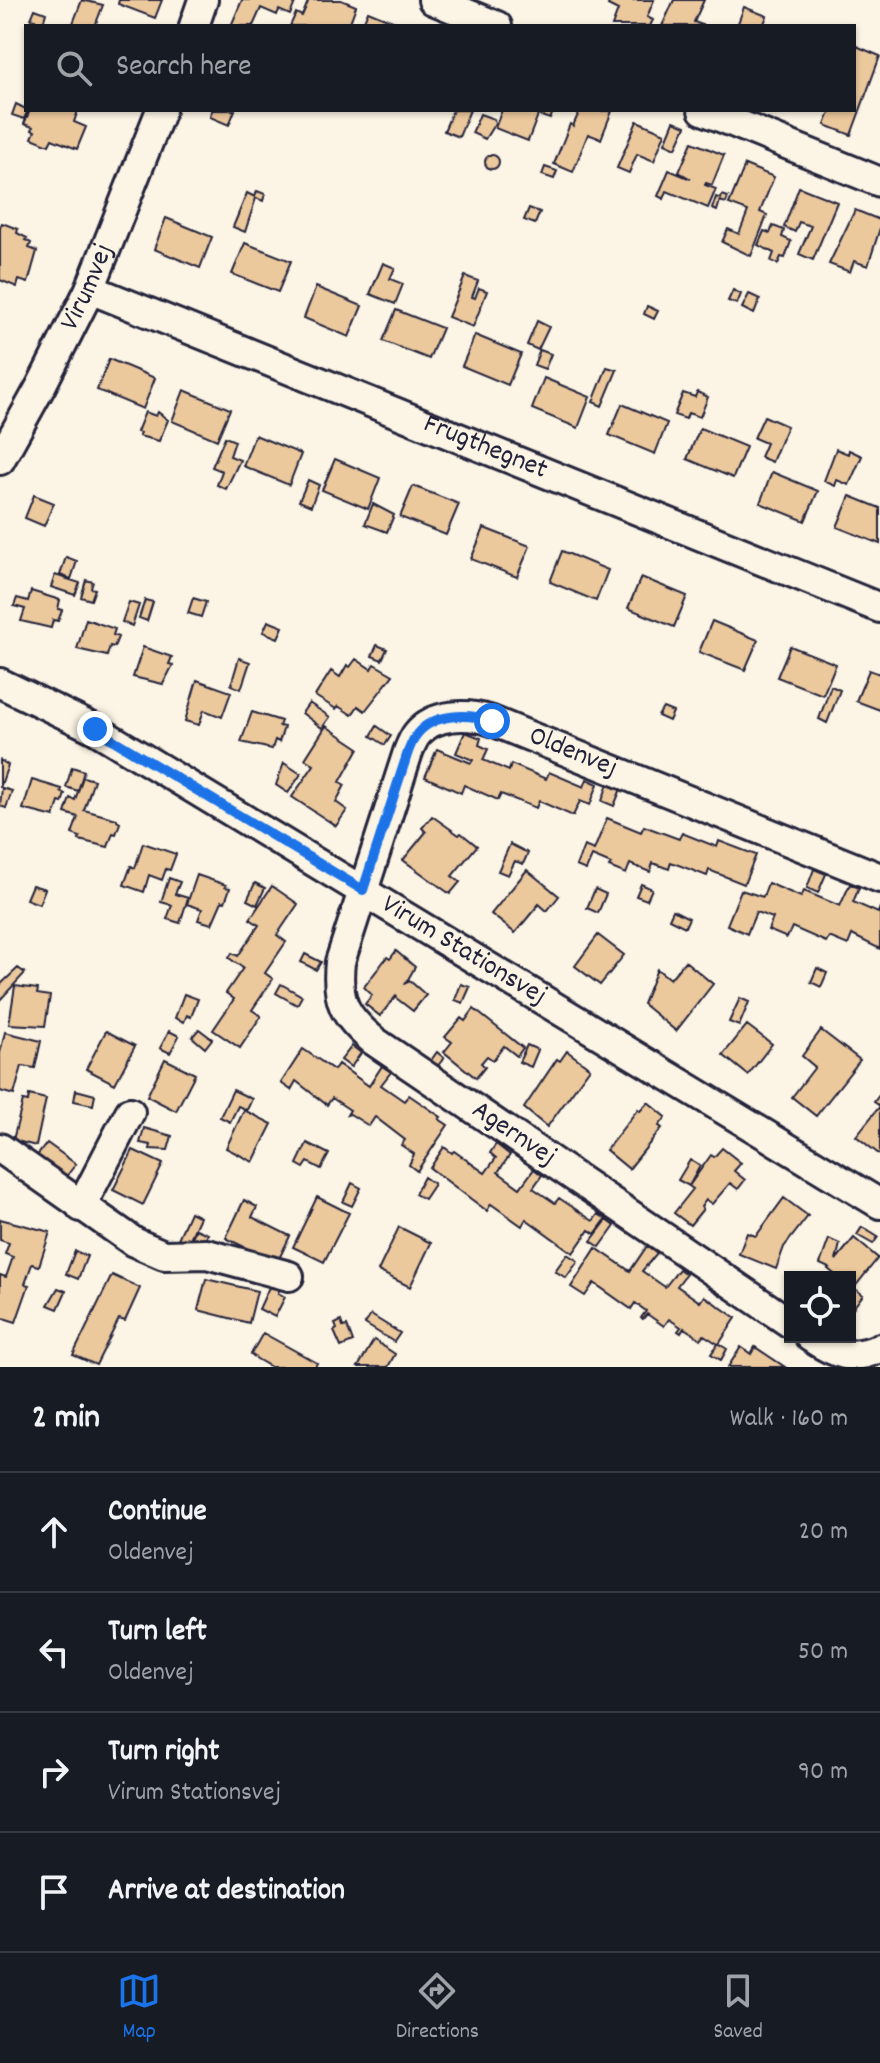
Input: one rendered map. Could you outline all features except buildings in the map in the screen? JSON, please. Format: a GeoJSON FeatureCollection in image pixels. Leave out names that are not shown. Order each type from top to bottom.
{"type":"FeatureCollection","features":[{"type":"Feature","properties":{"kind":"street"},"geometry":{"type":"LineString","coordinates":[[195,24],[203,0]]}},
{"type":"Feature","properties":{"kind":"street"},"geometry":{"type":"LineString","coordinates":[[433,0],[492,24]]}},
{"type":"Feature","properties":{"kind":"street","name":"Virumvej"},"geometry":{"type":"LineString","coordinates":[[0,460],[90,289],[160,112]]}},
{"type":"Feature","properties":{"kind":"street"},"geometry":{"type":"LineString","coordinates":[[708,112],[880,182]]}},
{"type":"Feature","properties":{"kind":"street","name":"Frugthegnet"},"geometry":{"type":"LineString","coordinates":[[90,289],[880,608]]}},
{"type":"Feature","properties":{"kind":"street","name":"Virum Stationsvej"},"geometry":{"type":"LineString","coordinates":[[0,683],[95,729],[880,1204]]}},
{"type":"Feature","properties":{"kind":"street","name":"Oldenvej"},"geometry":{"type":"LineString","coordinates":[[363,890],[417,733],[433,722],[456,716],[476,716],[492,721],[880,878]]}},
{"type":"Feature","properties":{"kind":"street","name":"Agernvej"},"geometry":{"type":"LineString","coordinates":[[363,890],[340,962],[337,986],[345,1013],[359,1028],[784,1319]]}},
{"type":"Feature","properties":{"kind":"street"},"geometry":{"type":"LineString","coordinates":[[81,1207],[130,1112]]}},
{"type":"Feature","properties":{"kind":"street"},"geometry":{"type":"LineString","coordinates":[[0,1148],[134,1242],[164,1255],[207,1254],[289,1276]]}},
{"type":"Feature","properties":{"kind":"street"},"geometry":{"type":"LineString","coordinates":[[819,1343],[831,1351],[849,1356],[867,1354],[880,1348]]}},
{"type":"Feature","properties":{"kind":"route"},"geometry":{"type":"LineString","coordinates":[[95,729],[363,890],[417,733],[433,722],[456,716],[476,716],[492,721]]}}]}
